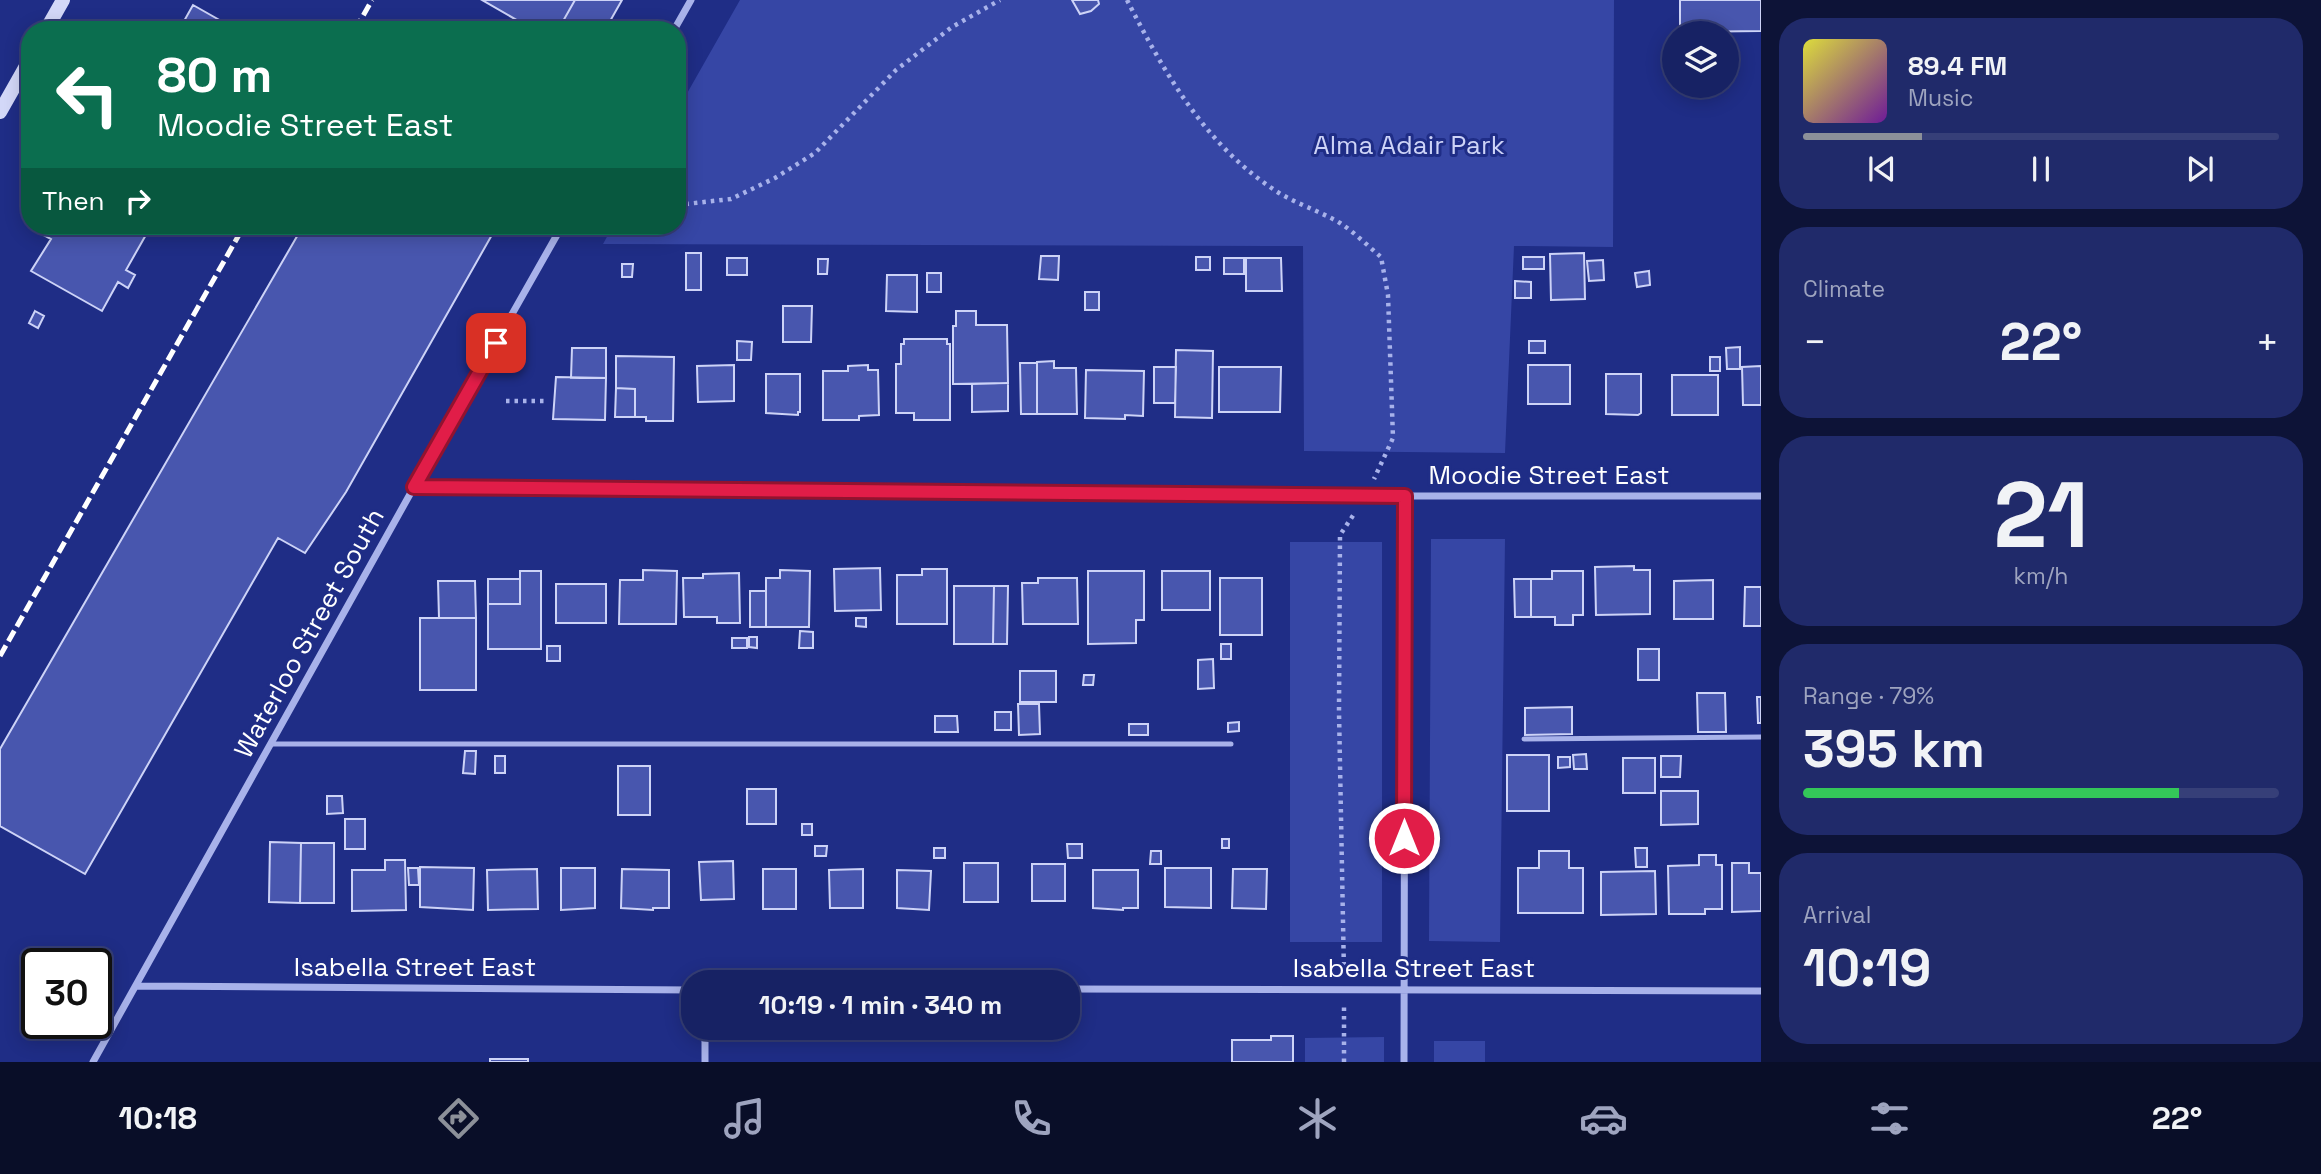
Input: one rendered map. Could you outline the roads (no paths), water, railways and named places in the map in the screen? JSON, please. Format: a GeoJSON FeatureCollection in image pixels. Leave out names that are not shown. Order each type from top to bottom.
{"type":"FeatureCollection","features":[{"type":"Feature","properties":{"kind":"main road"},"geometry":{"type":"LineString","coordinates":[[51,21],[63,0]]}},
{"type":"Feature","properties":{"kind":"main road"},"geometry":{"type":"LineString","coordinates":[[0,112],[21,75]]}},
{"type":"Feature","properties":{"kind":"street"},"geometry":{"type":"LineString","coordinates":[[679,21],[691,0]]}},
{"type":"Feature","properties":{"kind":"street","name":"Waterloo Street South"},"geometry":{"type":"LineString","coordinates":[[93,1062],[557,235]]}},
{"type":"Feature","properties":{"kind":"street","name":"Moodie Street East"},"geometry":{"type":"LineString","coordinates":[[414,487],[1405,496],[1761,496]]}},
{"type":"Feature","properties":{"kind":"street"},"geometry":{"type":"LineString","coordinates":[[1404,1062],[1405,496]]}},
{"type":"Feature","properties":{"kind":"street","name":"Isabella Street East"},"geometry":{"type":"LineString","coordinates":[[137,986],[681,990]]}},
{"type":"Feature","properties":{"kind":"street","name":"Isabella Street East"},"geometry":{"type":"LineString","coordinates":[[1080,989],[1761,990]]}},
{"type":"Feature","properties":{"kind":"street"},"geometry":{"type":"LineString","coordinates":[[705,1040],[705,1062]]}},
{"type":"Feature","properties":{"kind":"lane"},"geometry":{"type":"LineString","coordinates":[[1524,739],[1761,737]]}},
{"type":"Feature","properties":{"kind":"lane"},"geometry":{"type":"LineString","coordinates":[[271,744],[1231,744]]}},
{"type":"Feature","properties":{"kind":"railway"},"geometry":{"type":"LineString","coordinates":[[360,21],[372,0]]}},
{"type":"Feature","properties":{"kind":"railway"},"geometry":{"type":"LineString","coordinates":[[0,656],[239,235]]}},
{"type":"Feature","properties":{"kind":"park label","name":"Alma Adair Park"},"geometry":{"type":"Point","coordinates":[1409,145]}}]}
